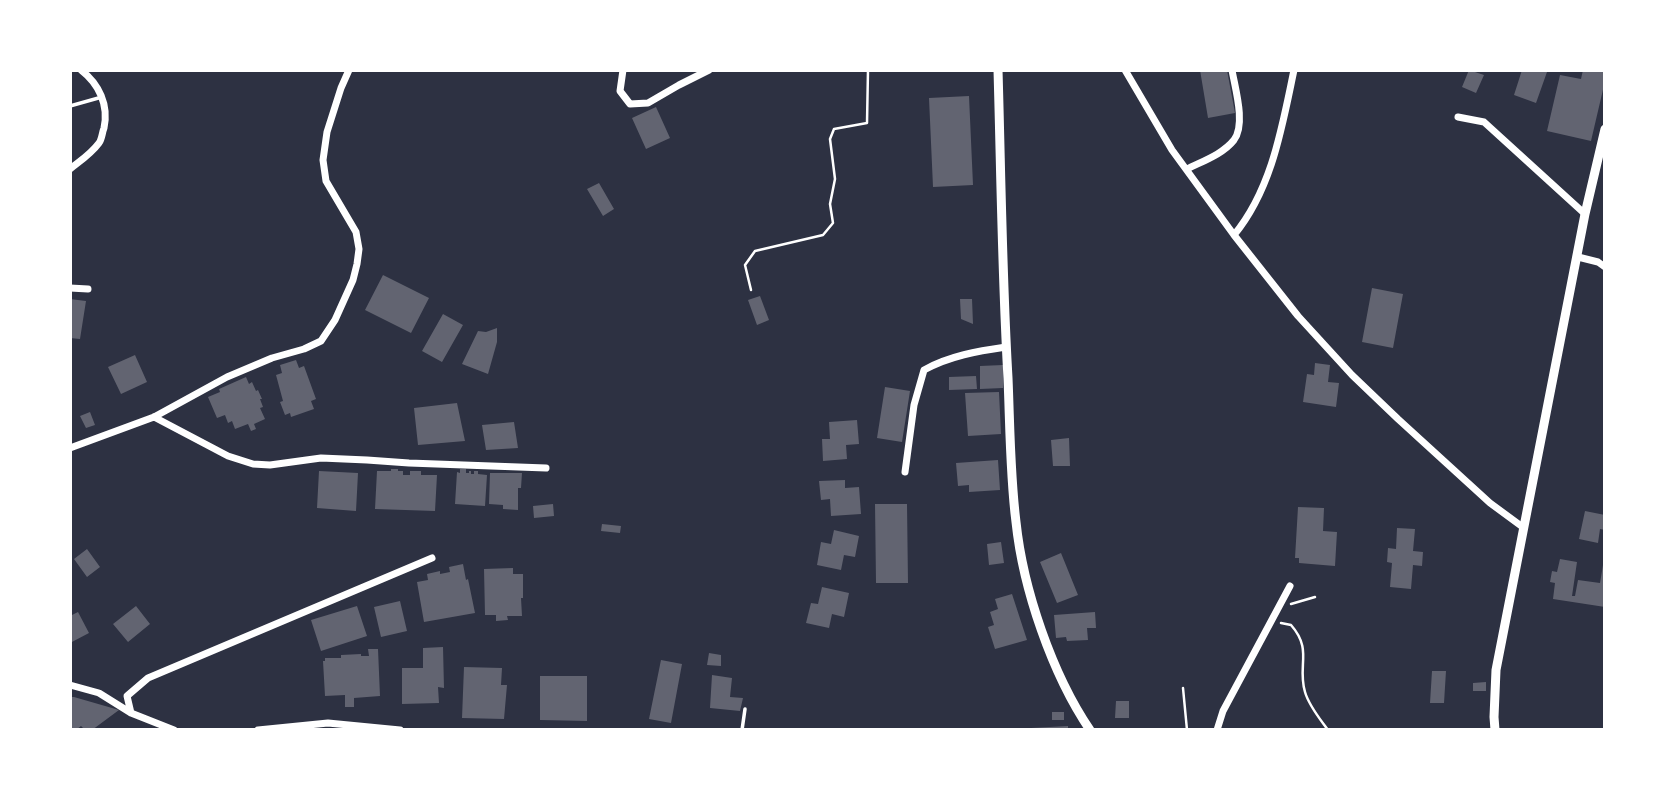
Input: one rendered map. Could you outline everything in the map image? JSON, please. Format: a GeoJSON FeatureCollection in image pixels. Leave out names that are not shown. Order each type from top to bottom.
{"type":"FeatureCollection","features":[{"type":"Feature","properties":{"kind":"street"},"geometry":{"type":"LineString","coordinates":[[70,169],[100,141],[106,120],[103,97],[93,79],[81,70]]}},
{"type":"Feature","properties":{"kind":"street"},"geometry":{"type":"LineString","coordinates":[[70,449],[154,417],[227,377],[321,341],[335,320],[353,279],[359,249],[356,232],[326,181],[323,160],[327,132],[349,70]]}},
{"type":"Feature","properties":{"kind":"street"},"geometry":{"type":"LineString","coordinates":[[623,70],[620,91],[629,104],[649,103],[709,70]]}},
{"type":"Feature","properties":{"kind":"street"},"geometry":{"type":"LineString","coordinates":[[998,70],[1006,347],[1016,521],[1021,560],[1037,615],[1064,684],[1090,730]]}},
{"type":"Feature","properties":{"kind":"street"},"geometry":{"type":"LineString","coordinates":[[1125,70],[1156,125],[1234,235],[1298,316],[1352,375],[1450,467],[1490,503],[1524,528]]}},
{"type":"Feature","properties":{"kind":"street"},"geometry":{"type":"LineString","coordinates":[[1187,169],[1215,155],[1235,139],[1240,119],[1232,70]]}},
{"type":"Feature","properties":{"kind":"street"},"geometry":{"type":"LineString","coordinates":[[1234,235],[1257,202],[1267,176],[1280,135],[1294,70]]}},
{"type":"Feature","properties":{"kind":"street"},"geometry":{"type":"LineString","coordinates":[[1458,117],[1484,122],[1586,214]]}},
{"type":"Feature","properties":{"kind":"street"},"geometry":{"type":"LineString","coordinates":[[1495,730],[1496,670],[1605,129]]}},
{"type":"Feature","properties":{"kind":"street"},"geometry":{"type":"LineString","coordinates":[[1578,257],[1598,262],[1605,267]]}},
{"type":"Feature","properties":{"kind":"street"},"geometry":{"type":"LineString","coordinates":[[70,288],[88,289]]}},
{"type":"Feature","properties":{"kind":"street"},"geometry":{"type":"LineString","coordinates":[[905,472],[914,405],[924,370],[963,355],[1006,347]]}},
{"type":"Feature","properties":{"kind":"street"},"geometry":{"type":"LineString","coordinates":[[154,417],[228,456],[253,464],[270,465],[321,458],[546,468]]}},
{"type":"Feature","properties":{"kind":"street"},"geometry":{"type":"LineString","coordinates":[[131,713],[127,696],[148,678],[432,558]]}},
{"type":"Feature","properties":{"kind":"street"},"geometry":{"type":"LineString","coordinates":[[1217,730],[1223,711],[1290,586]]}},
{"type":"Feature","properties":{"kind":"street"},"geometry":{"type":"LineString","coordinates":[[70,685],[99,693],[131,713],[174,730]]}},
{"type":"Feature","properties":{"kind":"street"},"geometry":{"type":"LineString","coordinates":[[258,730],[328,723],[400,730]]}},
{"type":"Feature","properties":{"kind":"lane"},"geometry":{"type":"LineString","coordinates":[[70,106],[103,97]]}},
{"type":"Feature","properties":{"kind":"lane"},"geometry":{"type":"LineString","coordinates":[[743,730],[745,709]]}},
{"type":"Feature","properties":{"kind":"path"},"geometry":{"type":"LineString","coordinates":[[751,290],[745,265],[755,251],[823,234],[833,223],[830,204],[835,179],[830,139],[834,129],[867,123],[868,70]]}},
{"type":"Feature","properties":{"kind":"path"},"geometry":{"type":"LineString","coordinates":[[1280,604],[1293,604],[1315,597]]}},
{"type":"Feature","properties":{"kind":"path"},"geometry":{"type":"LineString","coordinates":[[1271,622],[1291,625],[1299,634],[1304,647],[1305,693],[1328,730]]}},
{"type":"Feature","properties":{"kind":"path"},"geometry":{"type":"LineString","coordinates":[[1183,688],[1187,730]]}},
{"type":"Feature","properties":{"kind":"building"},"geometry":{"type":"Polygon","coordinates":[[[1200,70],[1227,70],[1235,113],[1208,118],[1200,70]]]}},
{"type":"Feature","properties":{"kind":"building"},"geometry":{"type":"Polygon","coordinates":[[[1469,70],[1484,75],[1476,93],[1462,87],[1469,70]]]}},
{"type":"Feature","properties":{"kind":"building"},"geometry":{"type":"Polygon","coordinates":[[[1522,70],[1547,72],[1536,103],[1514,95],[1522,70]]]}},
{"type":"Feature","properties":{"kind":"building"},"geometry":{"type":"Polygon","coordinates":[[[1583,70],[1605,70],[1605,81],[1591,141],[1547,131],[1560,75],[1581,79],[1583,70]]]}},
{"type":"Feature","properties":{"kind":"building"},"geometry":{"type":"Polygon","coordinates":[[[969,96],[973,185],[933,187],[929,98],[969,96]]]}},
{"type":"Feature","properties":{"kind":"building"},"geometry":{"type":"Polygon","coordinates":[[[656,107],[670,138],[646,149],[632,118],[656,107]]]}},
{"type":"Feature","properties":{"kind":"building"},"geometry":{"type":"Polygon","coordinates":[[[599,183],[614,209],[603,216],[587,189],[599,183]]]}},
{"type":"Feature","properties":{"kind":"building"},"geometry":{"type":"Polygon","coordinates":[[[383,275],[429,298],[411,333],[365,310],[383,275]]]}},
{"type":"Feature","properties":{"kind":"building"},"geometry":{"type":"Polygon","coordinates":[[[1372,288],[1403,294],[1393,348],[1362,342],[1372,288]]]}},
{"type":"Feature","properties":{"kind":"building"},"geometry":{"type":"Polygon","coordinates":[[[760,296],[769,320],[757,325],[748,300],[760,296]]]}},
{"type":"Feature","properties":{"kind":"building"},"geometry":{"type":"Polygon","coordinates":[[[70,299],[86,301],[80,339],[70,338],[70,299]]]}},
{"type":"Feature","properties":{"kind":"building"},"geometry":{"type":"Polygon","coordinates":[[[960,299],[972,299],[973,324],[961,319],[960,299]]]}},
{"type":"Feature","properties":{"kind":"building"},"geometry":{"type":"Polygon","coordinates":[[[443,314],[463,325],[442,362],[422,351],[443,314]]]}},
{"type":"Feature","properties":{"kind":"building"},"geometry":{"type":"Polygon","coordinates":[[[497,328],[497,342],[488,374],[462,364],[478,331],[486,332],[497,328]]]}},
{"type":"Feature","properties":{"kind":"building"},"geometry":{"type":"Polygon","coordinates":[[[135,355],[147,382],[121,394],[108,367],[135,355]]]}},
{"type":"Feature","properties":{"kind":"building"},"geometry":{"type":"Polygon","coordinates":[[[296,360],[299,368],[304,366],[316,399],[311,401],[314,409],[291,417],[290,413],[285,415],[280,402],[283,401],[276,375],[282,373],[280,365],[296,360]]]}},
{"type":"Feature","properties":{"kind":"building"},"geometry":{"type":"Polygon","coordinates":[[[1315,363],[1330,365],[1328,382],[1339,383],[1336,407],[1303,402],[1307,374],[1314,375],[1315,363]]]}},
{"type":"Feature","properties":{"kind":"building"},"geometry":{"type":"Polygon","coordinates":[[[1003,365],[1003,388],[980,389],[980,366],[1003,365]]]}},
{"type":"Feature","properties":{"kind":"building"},"geometry":{"type":"Polygon","coordinates":[[[976,376],[977,389],[949,390],[949,377],[976,376]]]}},
{"type":"Feature","properties":{"kind":"building"},"geometry":{"type":"Polygon","coordinates":[[[246,377],[249,384],[252,382],[256,391],[258,390],[263,407],[260,408],[265,419],[254,424],[256,429],[251,431],[248,424],[235,429],[232,421],[228,423],[225,415],[217,418],[208,397],[246,377]]]}},
{"type":"Feature","properties":{"kind":"building"},"geometry":{"type":"Polygon","coordinates":[[[885,387],[910,391],[902,442],[877,438],[885,387]]]}},
{"type":"Feature","properties":{"kind":"building"},"geometry":{"type":"Polygon","coordinates":[[[999,392],[1001,434],[968,436],[965,393],[999,392]]]}},
{"type":"Feature","properties":{"kind":"building"},"geometry":{"type":"Polygon","coordinates":[[[457,403],[465,441],[418,445],[414,408],[457,403]]]}},
{"type":"Feature","properties":{"kind":"building"},"geometry":{"type":"Polygon","coordinates":[[[90,412],[95,425],[86,428],[80,416],[90,412]]]}},
{"type":"Feature","properties":{"kind":"building"},"geometry":{"type":"Polygon","coordinates":[[[857,420],[859,444],[846,445],[847,459],[823,461],[822,439],[830,439],[829,422],[857,420]]]}},
{"type":"Feature","properties":{"kind":"building"},"geometry":{"type":"Polygon","coordinates":[[[514,422],[518,448],[486,450],[482,425],[514,422]]]}},
{"type":"Feature","properties":{"kind":"building"},"geometry":{"type":"Polygon","coordinates":[[[1069,438],[1070,466],[1053,466],[1051,440],[1069,438]]]}},
{"type":"Feature","properties":{"kind":"building"},"geometry":{"type":"Polygon","coordinates":[[[998,460],[1000,490],[969,492],[969,485],[958,486],[956,463],[998,460]]]}},
{"type":"Feature","properties":{"kind":"building"},"geometry":{"type":"Polygon","coordinates":[[[460,469],[466,469],[466,473],[471,471],[471,474],[474,474],[474,471],[478,471],[478,474],[487,475],[485,506],[455,504],[457,472],[460,473],[460,469]]]}},
{"type":"Feature","properties":{"kind":"building"},"geometry":{"type":"Polygon","coordinates":[[[319,471],[358,473],[356,511],[317,508],[319,471]]]}},
{"type":"Feature","properties":{"kind":"building"},"geometry":{"type":"Polygon","coordinates":[[[377,471],[403,471],[403,475],[410,475],[410,471],[421,471],[421,475],[437,475],[435,511],[375,509],[377,471]]]}},
{"type":"Feature","properties":{"kind":"building"},"geometry":{"type":"Polygon","coordinates":[[[490,473],[522,473],[521,488],[518,488],[518,510],[489,504],[490,473]]]}},
{"type":"Feature","properties":{"kind":"building"},"geometry":{"type":"Polygon","coordinates":[[[845,480],[845,488],[859,487],[861,514],[831,516],[830,499],[821,500],[819,481],[845,480]]]}},
{"type":"Feature","properties":{"kind":"building"},"geometry":{"type":"Polygon","coordinates":[[[553,504],[554,516],[534,518],[533,506],[553,504]]]}},
{"type":"Feature","properties":{"kind":"building"},"geometry":{"type":"Polygon","coordinates":[[[875,504],[907,504],[908,583],[876,583],[875,504]]]}},
{"type":"Feature","properties":{"kind":"building"},"geometry":{"type":"Polygon","coordinates":[[[1298,507],[1324,508],[1323,531],[1337,532],[1335,566],[1299,563],[1299,558],[1295,558],[1298,507]]]}},
{"type":"Feature","properties":{"kind":"building"},"geometry":{"type":"Polygon","coordinates":[[[1585,511],[1605,515],[1605,530],[1600,529],[1598,543],[1579,539],[1585,511]]]}},
{"type":"Feature","properties":{"kind":"building"},"geometry":{"type":"Polygon","coordinates":[[[602,524],[621,526],[620,533],[601,531],[602,524]]]}},
{"type":"Feature","properties":{"kind":"building"},"geometry":{"type":"Polygon","coordinates":[[[1397,528],[1415,529],[1413,551],[1423,552],[1422,566],[1413,565],[1411,589],[1390,587],[1392,563],[1387,562],[1388,548],[1396,549],[1397,528]]]}},
{"type":"Feature","properties":{"kind":"building"},"geometry":{"type":"Polygon","coordinates":[[[834,530],[859,536],[855,557],[844,555],[841,570],[817,565],[821,542],[831,544],[834,530]]]}},
{"type":"Feature","properties":{"kind":"building"},"geometry":{"type":"Polygon","coordinates":[[[1001,542],[1004,563],[989,565],[987,544],[1001,542]]]}},
{"type":"Feature","properties":{"kind":"building"},"geometry":{"type":"Polygon","coordinates":[[[87,549],[100,567],[87,577],[74,559],[87,549]]]}},
{"type":"Feature","properties":{"kind":"building"},"geometry":{"type":"Polygon","coordinates":[[[1061,553],[1078,595],[1057,603],[1040,562],[1061,553]]]}},
{"type":"Feature","properties":{"kind":"building"},"geometry":{"type":"Polygon","coordinates":[[[1560,559],[1577,562],[1572,596],[1575,596],[1578,580],[1600,583],[1605,565],[1605,607],[1553,599],[1555,583],[1550,582],[1552,571],[1557,572],[1560,559]]]}},
{"type":"Feature","properties":{"kind":"building"},"geometry":{"type":"Polygon","coordinates":[[[463,564],[475,613],[424,622],[417,582],[428,580],[427,574],[450,572],[449,567],[463,564]]]}},
{"type":"Feature","properties":{"kind":"building"},"geometry":{"type":"Polygon","coordinates":[[[513,568],[513,574],[523,574],[522,616],[507,616],[508,620],[496,621],[496,615],[485,615],[484,569],[513,568]]]}},
{"type":"Feature","properties":{"kind":"building"},"geometry":{"type":"Polygon","coordinates":[[[822,587],[849,593],[844,617],[832,614],[829,628],[806,623],[811,603],[818,604],[822,587]]]}},
{"type":"Feature","properties":{"kind":"building"},"geometry":{"type":"Polygon","coordinates":[[[1012,594],[1027,640],[995,649],[988,627],[994,625],[990,612],[998,609],[995,599],[1012,594]]]}},
{"type":"Feature","properties":{"kind":"building"},"geometry":{"type":"Polygon","coordinates":[[[400,601],[407,631],[381,637],[374,607],[400,601]]]}},
{"type":"Feature","properties":{"kind":"building"},"geometry":{"type":"Polygon","coordinates":[[[136,606],[150,624],[128,642],[113,624],[136,606]]]}},
{"type":"Feature","properties":{"kind":"building"},"geometry":{"type":"Polygon","coordinates":[[[357,606],[367,636],[321,651],[311,620],[357,606]]]}},
{"type":"Feature","properties":{"kind":"building"},"geometry":{"type":"Polygon","coordinates":[[[78,612],[89,633],[70,643],[70,616],[78,612]]]}},
{"type":"Feature","properties":{"kind":"building"},"geometry":{"type":"Polygon","coordinates":[[[1095,612],[1096,628],[1087,628],[1088,640],[1067,641],[1066,637],[1056,638],[1054,615],[1095,612]]]}},
{"type":"Feature","properties":{"kind":"building"},"geometry":{"type":"Polygon","coordinates":[[[443,647],[444,688],[438,687],[439,703],[402,704],[402,668],[423,668],[423,648],[443,647]]]}},
{"type":"Feature","properties":{"kind":"building"},"geometry":{"type":"Polygon","coordinates":[[[368,649],[378,649],[380,696],[354,698],[354,707],[345,707],[345,695],[325,696],[325,658],[361,654],[369,656],[368,649]]]}},
{"type":"Feature","properties":{"kind":"building"},"geometry":{"type":"Polygon","coordinates":[[[709,653],[721,655],[721,666],[707,665],[709,653]]]}},
{"type":"Feature","properties":{"kind":"building"},"geometry":{"type":"Polygon","coordinates":[[[661,660],[682,664],[671,723],[649,719],[661,660]]]}},
{"type":"Feature","properties":{"kind":"building"},"geometry":{"type":"Polygon","coordinates":[[[464,667],[502,668],[501,685],[507,685],[504,719],[462,718],[464,667]]]}},
{"type":"Feature","properties":{"kind":"building"},"geometry":{"type":"Polygon","coordinates":[[[1432,671],[1446,671],[1444,703],[1430,703],[1432,671]]]}},
{"type":"Feature","properties":{"kind":"building"},"geometry":{"type":"Polygon","coordinates":[[[712,675],[732,678],[730,697],[743,698],[740,711],[710,708],[712,675]]]}},
{"type":"Feature","properties":{"kind":"building"},"geometry":{"type":"Polygon","coordinates":[[[540,676],[587,676],[587,721],[540,720],[540,676]]]}},
{"type":"Feature","properties":{"kind":"building"},"geometry":{"type":"Polygon","coordinates":[[[1486,682],[1486,691],[1473,691],[1473,683],[1486,682]]]}},
{"type":"Feature","properties":{"kind":"building"},"geometry":{"type":"Polygon","coordinates":[[[70,697],[119,710],[92,730],[85,730],[81,726],[70,730],[70,697]]]}},
{"type":"Feature","properties":{"kind":"building"},"geometry":{"type":"Polygon","coordinates":[[[1116,701],[1129,701],[1129,718],[1115,718],[1116,701]]]}},
{"type":"Feature","properties":{"kind":"building"},"geometry":{"type":"Polygon","coordinates":[[[1052,712],[1064,712],[1064,720],[1052,720],[1052,712]]]}},
{"type":"Feature","properties":{"kind":"building"},"geometry":{"type":"Polygon","coordinates":[[[1068,726],[1068,730],[1031,730],[1031,728],[1068,726]]]}}]}
